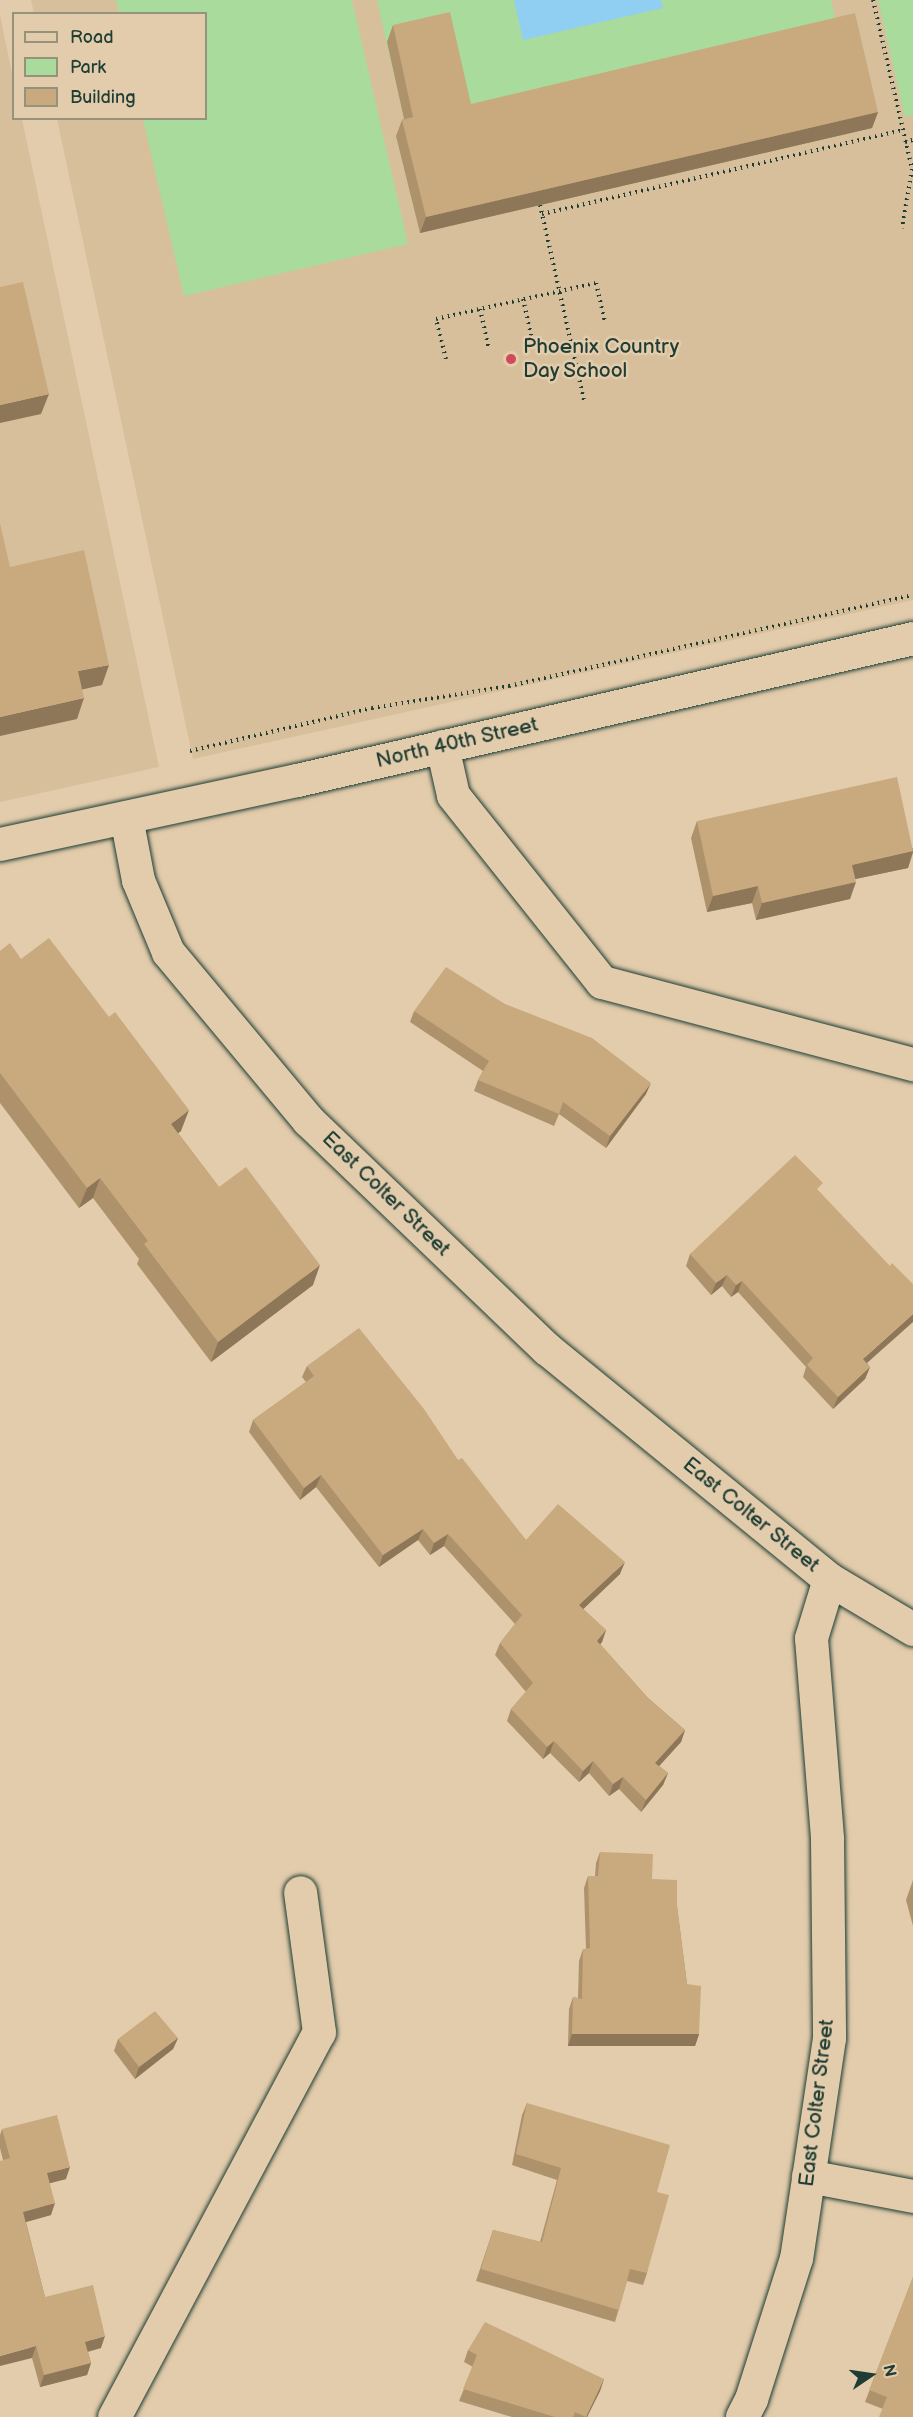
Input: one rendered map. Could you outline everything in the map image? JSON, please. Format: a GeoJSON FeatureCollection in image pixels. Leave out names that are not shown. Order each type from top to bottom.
{"type":"FeatureCollection","features":[{"type":"Feature","properties":{"kind":"street","name":"North 40th Street"},"geometry":{"type":"LineString","coordinates":[[0,844],[913,638]]}},
{"type":"Feature","properties":{"kind":"street"},"geometry":{"type":"LineString","coordinates":[[442,746],[453,795],[603,982],[913,1064]]}},
{"type":"Feature","properties":{"kind":"street","name":"East Colter Street"},"geometry":{"type":"LineString","coordinates":[[126,817],[138,880],[168,952],[308,1120],[547,1349],[829,1579],[811,1638],[827,1839],[829,2038],[796,2258],[751,2399],[742,2417]]}},
{"type":"Feature","properties":{"kind":"street"},"geometry":{"type":"LineString","coordinates":[[829,1579],[913,1629]]}},
{"type":"Feature","properties":{"kind":"street"},"geometry":{"type":"LineString","coordinates":[[114,2417],[319,2032],[300,1892]]}},
{"type":"Feature","properties":{"kind":"street"},"geometry":{"type":"LineString","coordinates":[[808,2176],[913,2196]]}},
{"type":"Feature","properties":{"kind":"path"},"geometry":{"type":"LineString","coordinates":[[873,0],[912,169],[903,228]]}},
{"type":"Feature","properties":{"kind":"path"},"geometry":{"type":"LineString","coordinates":[[542,214],[903,130]]}},
{"type":"Feature","properties":{"kind":"path"},"geometry":{"type":"LineString","coordinates":[[905,142],[913,140]]}},
{"type":"Feature","properties":{"kind":"path"},"geometry":{"type":"LineString","coordinates":[[540,205],[584,401]]}},
{"type":"Feature","properties":{"kind":"path"},"geometry":{"type":"LineString","coordinates":[[446,359],[436,319],[596,283],[605,322]]}},
{"type":"Feature","properties":{"kind":"path"},"geometry":{"type":"LineString","coordinates":[[523,299],[532,339]]}},
{"type":"Feature","properties":{"kind":"path"},"geometry":{"type":"LineString","coordinates":[[480,309],[489,349]]}},
{"type":"Feature","properties":{"kind":"path"},"geometry":{"type":"LineString","coordinates":[[190,751],[372,708],[509,686],[913,595]]}},
{"type":"Feature","properties":{"kind":"shaded area","name":"Phoenix Country Day School"},"geometry":{"type":"Polygon","coordinates":[[[31,0],[913,0],[913,600],[193,759],[57,120],[207,120],[207,12],[34,12],[31,0]]]}},
{"type":"Feature","properties":{"kind":"shaded area"},"geometry":{"type":"Polygon","coordinates":[[[0,15],[12,73],[12,120],[22,120],[159,767],[0,802],[0,15]]]}},
{"type":"Feature","properties":{"kind":"green space"},"geometry":{"type":"Polygon","coordinates":[[[116,0],[352,0],[408,244],[184,296],[143,120],[207,120],[207,12],[119,12],[116,0]]]}},
{"type":"Feature","properties":{"kind":"green space"},"geometry":{"type":"Polygon","coordinates":[[[377,0],[831,0],[838,32],[849,30],[872,128],[420,233],[396,136],[407,133],[377,0]]]}},
{"type":"Feature","properties":{"kind":"green space"},"geometry":{"type":"Polygon","coordinates":[[[878,0],[913,0],[913,115],[905,117],[878,0]]]}},
{"type":"Feature","properties":{"kind":"water"},"geometry":{"type":"Polygon","coordinates":[[[514,0],[661,0],[663,8],[523,40],[514,0]]]}},
{"type":"Feature","properties":{"kind":"building"},"geometry":{"type":"Polygon","coordinates":[[[450,12],[471,104],[855,13],[878,112],[426,217],[402,120],[413,117],[393,25],[450,12]]]}},
{"type":"Feature","properties":{"kind":"building"},"geometry":{"type":"Polygon","coordinates":[[[23,282],[49,394],[0,405],[0,287],[23,282]]]}},
{"type":"Feature","properties":{"kind":"building"},"geometry":{"type":"Polygon","coordinates":[[[0,523],[10,567],[84,550],[109,665],[78,671],[84,698],[0,717],[0,523]]]}},
{"type":"Feature","properties":{"kind":"building"},"geometry":{"type":"Polygon","coordinates":[[[897,777],[913,851],[852,865],[856,882],[762,903],[758,886],[713,896],[697,821],[897,777]]]}},
{"type":"Feature","properties":{"kind":"building"},"geometry":{"type":"Polygon","coordinates":[[[49,938],[109,1017],[115,1012],[189,1110],[171,1124],[219,1187],[246,1167],[320,1265],[218,1342],[144,1244],[148,1241],[100,1178],[87,1188],[0,1073],[0,951],[10,943],[21,959],[49,938]]]}},
{"type":"Feature","properties":{"kind":"building"},"geometry":{"type":"Polygon","coordinates":[[[446,967],[505,1004],[592,1038],[651,1083],[610,1136],[563,1102],[559,1114],[478,1080],[489,1061],[414,1011],[446,967]]]}},
{"type":"Feature","properties":{"kind":"building"},"geometry":{"type":"Polygon","coordinates":[[[795,1155],[823,1183],[817,1189],[890,1266],[892,1263],[913,1284],[913,1314],[863,1359],[870,1367],[838,1397],[807,1365],[813,1358],[742,1281],[736,1285],[727,1275],[716,1283],[690,1254],[795,1155]]]}},
{"type":"Feature","properties":{"kind":"building"},"geometry":{"type":"Polygon","coordinates":[[[359,1328],[424,1409],[458,1460],[462,1458],[526,1540],[558,1504],[625,1562],[579,1605],[606,1630],[597,1641],[648,1698],[685,1730],[655,1763],[668,1773],[646,1800],[623,1777],[613,1784],[593,1761],[583,1771],[554,1741],[547,1747],[511,1709],[533,1683],[500,1643],[522,1615],[448,1534],[434,1543],[423,1529],[383,1555],[321,1475],[304,1488],[253,1420],[314,1376],[307,1366],[359,1328]]]}},
{"type":"Feature","properties":{"kind":"building"},"geometry":{"type":"Polygon","coordinates":[[[600,1852],[653,1854],[652,1879],[677,1880],[677,1906],[687,1984],[701,1986],[699,2034],[572,2034],[573,1997],[582,1999],[583,1949],[590,1948],[588,1876],[598,1876],[600,1852]]]}},
{"type":"Feature","properties":{"kind":"building"},"geometry":{"type":"Polygon","coordinates":[[[155,2011],[178,2038],[139,2067],[118,2039],[155,2011]]]}},
{"type":"Feature","properties":{"kind":"building"},"geometry":{"type":"Polygon","coordinates":[[[527,2103],[670,2145],[657,2192],[669,2195],[647,2273],[630,2269],[619,2310],[481,2269],[493,2230],[542,2242],[561,2168],[516,2154],[527,2103]]]}},
{"type":"Feature","properties":{"kind":"building"},"geometry":{"type":"Polygon","coordinates":[[[57,2115],[70,2167],[47,2173],[55,2203],[23,2212],[45,2297],[93,2285],[105,2336],[85,2342],[91,2363],[44,2375],[36,2346],[0,2356],[0,2161],[10,2158],[2,2129],[57,2115]]]}},
{"type":"Feature","properties":{"kind":"building"},"geometry":{"type":"Polygon","coordinates":[[[913,2277],[913,2417],[879,2417],[887,2397],[869,2390],[913,2277]]]}},
{"type":"Feature","properties":{"kind":"building"},"geometry":{"type":"Polygon","coordinates":[[[485,2322],[604,2379],[586,2417],[575,2412],[573,2417],[555,2417],[463,2389],[477,2355],[468,2350],[485,2322]]]}},
{"type":"Feature","properties":{"kind":"place","name":"Phoenix Country Day School"},"geometry":{"type":"Point","coordinates":[511,359]}}]}
